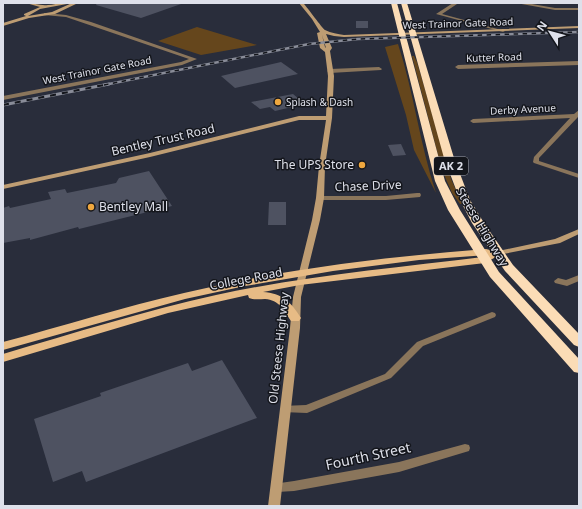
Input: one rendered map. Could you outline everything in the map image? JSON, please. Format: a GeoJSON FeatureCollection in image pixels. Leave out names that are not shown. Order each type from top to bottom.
{"type":"FeatureCollection","features":[{"type":"Feature","properties":{"kind":"highway","name":"Steese Highway"},"geometry":{"type":"LineString","coordinates":[[394,3],[440,181],[448,198],[494,274],[579,368]]}},
{"type":"Feature","properties":{"kind":"highway","name":"Steese Highway"},"geometry":{"type":"LineString","coordinates":[[404,3],[449,158],[459,187],[478,223],[509,268],[579,342]]}},
{"type":"Feature","properties":{"kind":"main road"},"geometry":{"type":"LineString","coordinates":[[4,25],[35,10],[69,3]]}},
{"type":"Feature","properties":{"kind":"main road"},"geometry":{"type":"LineString","coordinates":[[4,25],[45,14],[55,13],[58,10],[76,3]]}},
{"type":"Feature","properties":{"kind":"main road","name":"Old Steese Highway"},"geometry":{"type":"LineString","coordinates":[[301,3],[313,16],[320,31],[323,48],[327,51]]}},
{"type":"Feature","properties":{"kind":"main road"},"geometry":{"type":"LineString","coordinates":[[30,4],[56,8],[58,10]]}},
{"type":"Feature","properties":{"kind":"main road"},"geometry":{"type":"LineString","coordinates":[[30,4],[35,10],[35,13],[45,14]]}},
{"type":"Feature","properties":{"kind":"main road","name":"West Trainor Gate Road"},"geometry":{"type":"LineString","coordinates":[[320,31],[334,35],[362,35],[579,27]]}},
{"type":"Feature","properties":{"kind":"main road"},"geometry":{"type":"LineString","coordinates":[[320,31],[327,38]]}},
{"type":"Feature","properties":{"kind":"main road","name":"West Trainor Gate Road"},"geometry":{"type":"LineString","coordinates":[[327,38],[362,35]]}},
{"type":"Feature","properties":{"kind":"main road","name":"Old Steese Highway"},"geometry":{"type":"LineString","coordinates":[[274,506],[295,318],[301,278],[320,198],[322,166],[329,118],[330,71],[327,38]]}},
{"type":"Feature","properties":{"kind":"main road","name":"Bentley Trust Road"},"geometry":{"type":"LineString","coordinates":[[3,187],[150,155],[299,118],[329,118]]}},
{"type":"Feature","properties":{"kind":"main road","name":"College Road"},"geometry":{"type":"LineString","coordinates":[[3,346],[184,296],[301,278],[483,256],[557,241],[579,231]]}},
{"type":"Feature","properties":{"kind":"main road","name":"College Road"},"geometry":{"type":"LineString","coordinates":[[3,358],[166,310],[301,278]]}},
{"type":"Feature","properties":{"kind":"main road"},"geometry":{"type":"LineString","coordinates":[[217,298],[274,296],[286,304],[295,318]]}},
{"type":"Feature","properties":{"kind":"street"},"geometry":{"type":"LineString","coordinates":[[518,3],[532,4],[555,9],[579,9]]}},
{"type":"Feature","properties":{"kind":"street"},"geometry":{"type":"LineString","coordinates":[[456,4],[438,14],[503,30]]}},
{"type":"Feature","properties":{"kind":"street"},"geometry":{"type":"LineString","coordinates":[[58,10],[66,16]]}},
{"type":"Feature","properties":{"kind":"street"},"geometry":{"type":"LineString","coordinates":[[45,14],[66,16]]}},
{"type":"Feature","properties":{"kind":"street","name":"West Trainor Gate Road"},"geometry":{"type":"LineString","coordinates":[[3,98],[182,63],[194,58],[66,16]]}},
{"type":"Feature","properties":{"kind":"street","name":"Kutter Road"},"geometry":{"type":"LineString","coordinates":[[458,67],[579,64]]}},
{"type":"Feature","properties":{"kind":"street"},"geometry":{"type":"LineString","coordinates":[[330,71],[379,70]]}},
{"type":"Feature","properties":{"kind":"street"},"geometry":{"type":"LineString","coordinates":[[578,115],[536,158],[536,162],[579,176]]}},
{"type":"Feature","properties":{"kind":"street","name":"Derby Avenue"},"geometry":{"type":"LineString","coordinates":[[473,121],[578,115]]}},
{"type":"Feature","properties":{"kind":"street","name":"Chase Drive"},"geometry":{"type":"LineString","coordinates":[[320,198],[386,198],[417,195]]}},
{"type":"Feature","properties":{"kind":"street"},"geometry":{"type":"LineString","coordinates":[[558,281],[567,283],[579,278]]}},
{"type":"Feature","properties":{"kind":"street"},"geometry":{"type":"LineString","coordinates":[[286,408],[307,409],[388,376],[420,344],[492,315]]}},
{"type":"Feature","properties":{"kind":"street","name":"Fourth Street"},"geometry":{"type":"LineString","coordinates":[[277,487],[294,486],[398,467],[465,448]]}},
{"type":"Feature","properties":{"kind":"shaded area"},"geometry":{"type":"Polygon","coordinates":[[[197,27],[257,45],[201,55],[158,41],[197,27]]]}},
{"type":"Feature","properties":{"kind":"shaded area"},"geometry":{"type":"Polygon","coordinates":[[[398,44],[404,63],[430,175],[436,193],[414,150],[406,115],[385,47],[398,44]]]}},
{"type":"Feature","properties":{"kind":"shaded area"},"geometry":{"type":"Polygon","coordinates":[[[412,56],[414,56],[417,62],[451,179],[462,204],[460,204],[452,193],[442,170],[412,56]]]}},
{"type":"Feature","properties":{"kind":"building"},"geometry":{"type":"Polygon","coordinates":[[[97,3],[181,4],[141,18],[96,5],[97,3]]]}},
{"type":"Feature","properties":{"kind":"building"},"geometry":{"type":"Polygon","coordinates":[[[356,21],[368,21],[368,28],[356,28],[356,21]]]}},
{"type":"Feature","properties":{"kind":"building"},"geometry":{"type":"Polygon","coordinates":[[[281,62],[298,74],[235,88],[221,76],[281,62]]]}},
{"type":"Feature","properties":{"kind":"building","name":"Splash & Dash"},"geometry":{"type":"Polygon","coordinates":[[[293,94],[305,104],[275,111],[270,107],[260,109],[251,102],[293,94]]]}},
{"type":"Feature","properties":{"kind":"building"},"geometry":{"type":"Polygon","coordinates":[[[401,144],[406,155],[393,156],[388,145],[401,144]]]}},
{"type":"Feature","properties":{"kind":"building","name":"Bentley Mall"},"geometry":{"type":"Polygon","coordinates":[[[149,171],[172,206],[79,229],[78,227],[30,240],[30,238],[3,243],[3,208],[9,206],[10,208],[51,199],[48,192],[65,189],[67,193],[116,183],[119,178],[149,171]]]}},
{"type":"Feature","properties":{"kind":"building"},"geometry":{"type":"Polygon","coordinates":[[[269,202],[286,202],[286,225],[268,225],[269,202]]]}},
{"type":"Feature","properties":{"kind":"building"},"geometry":{"type":"Polygon","coordinates":[[[222,360],[257,418],[86,482],[82,471],[53,482],[34,419],[101,396],[100,393],[188,363],[192,371],[222,360]]]}},
{"type":"Feature","properties":{"kind":"railway"},"geometry":{"type":"LineString","coordinates":[[109,84],[309,44],[358,39],[579,32]]}},
{"type":"Feature","properties":{"kind":"railway"},"geometry":{"type":"LineString","coordinates":[[3,105],[109,84]]}},
{"type":"Feature","properties":{"kind":"railway"},"geometry":{"type":"LineString","coordinates":[[104,85],[109,84]]}},
{"type":"Feature","properties":{"kind":"place","name":"Splash & Dash"},"geometry":{"type":"Point","coordinates":[278,102]}},
{"type":"Feature","properties":{"kind":"place","name":"The UPS Store"},"geometry":{"type":"Point","coordinates":[362,165]}},
{"type":"Feature","properties":{"kind":"place","name":"Bentley Mall"},"geometry":{"type":"Point","coordinates":[91,207]}}]}
